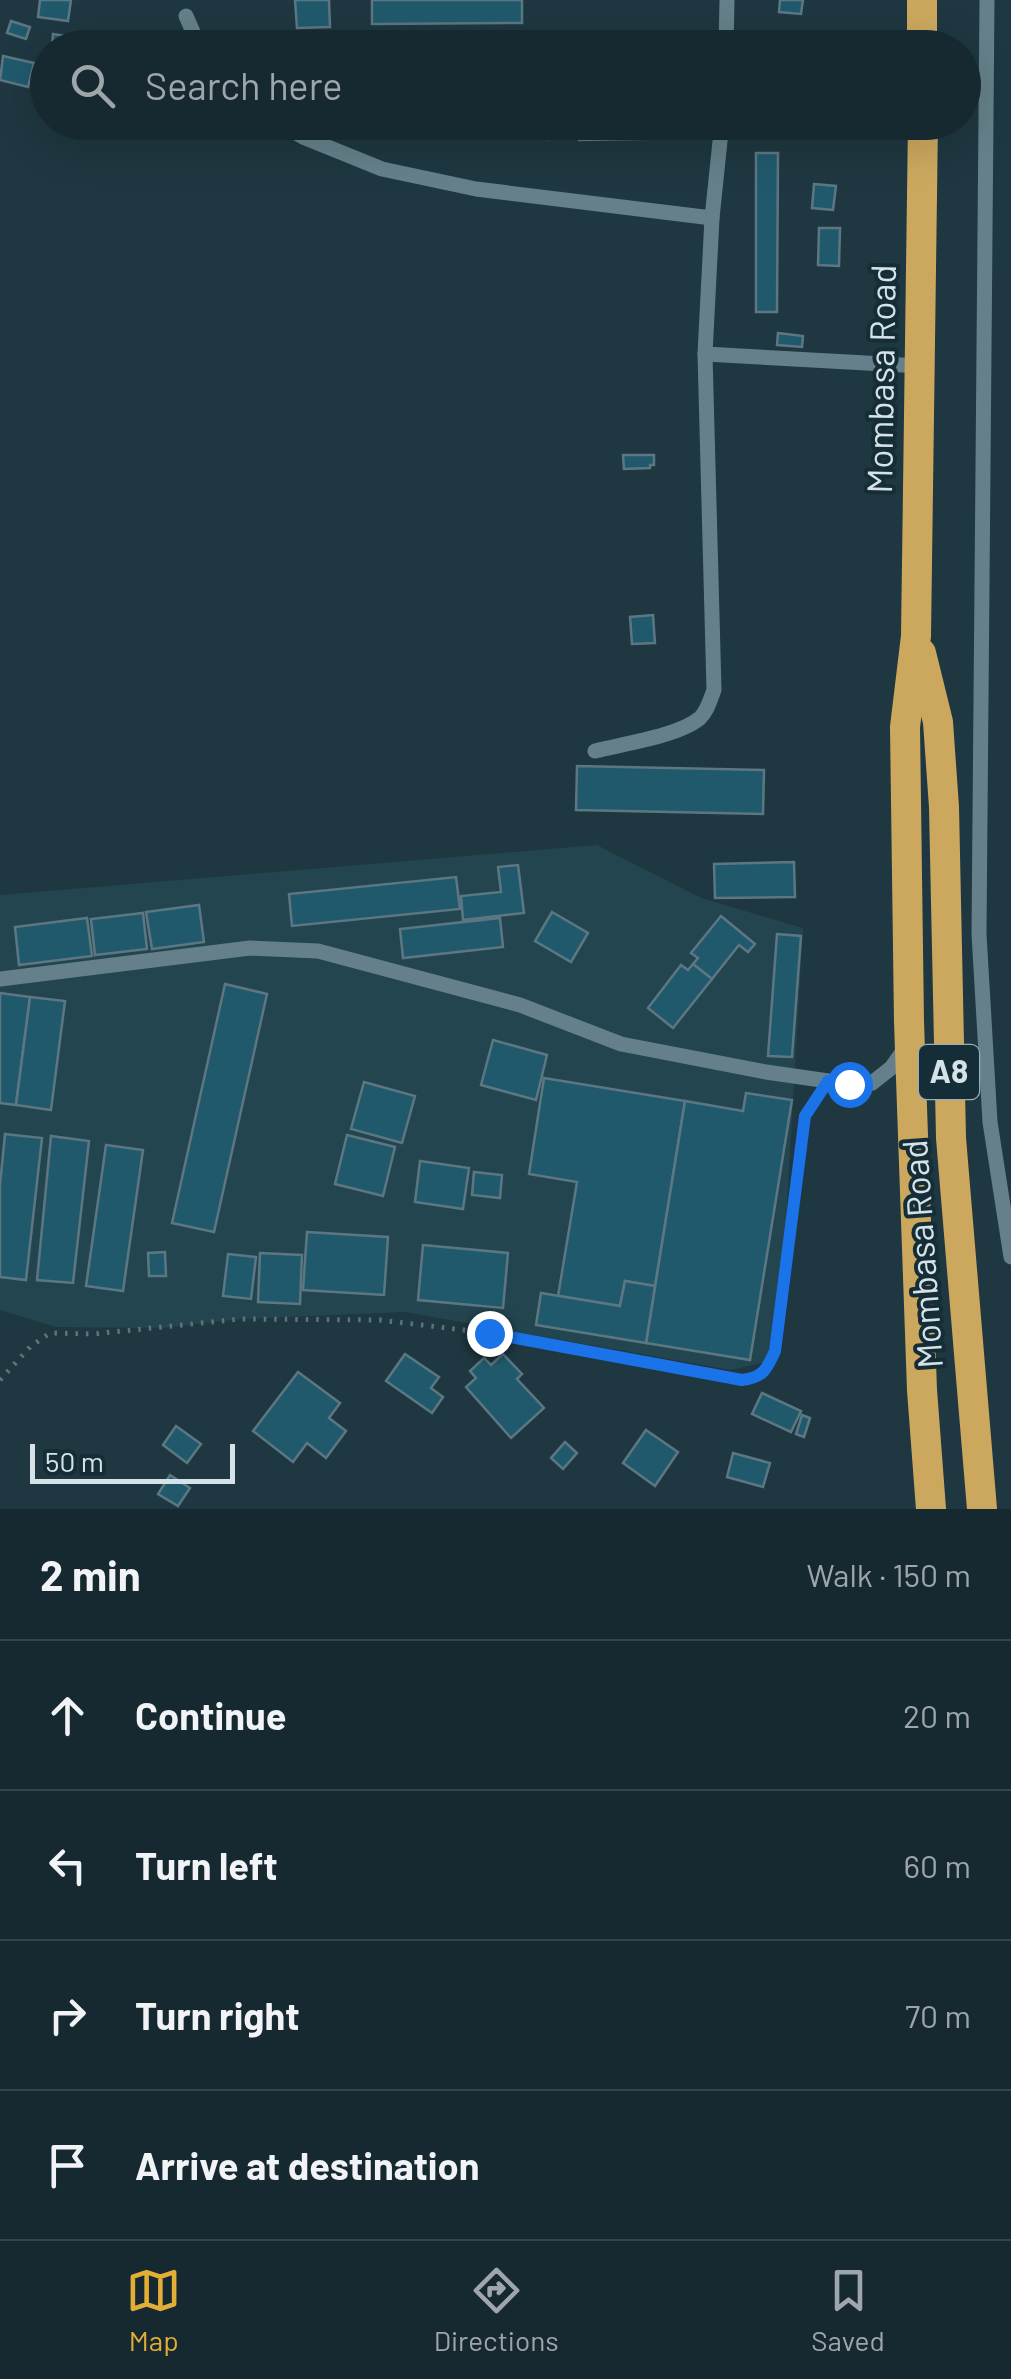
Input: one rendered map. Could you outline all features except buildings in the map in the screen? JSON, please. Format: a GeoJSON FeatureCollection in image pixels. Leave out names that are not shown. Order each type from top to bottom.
{"type":"FeatureCollection","features":[{"type":"Feature","properties":{"kind":"highway"},"geometry":{"type":"LineString","coordinates":[[922,0],[922,30]]}},
{"type":"Feature","properties":{"kind":"highway","name":"Mombasa Road"},"geometry":{"type":"LineString","coordinates":[[922,140],[916,636],[906,728],[910,1041],[922,1390],[931,1509]]}},
{"type":"Feature","properties":{"kind":"highway","name":"Mombasa Road"},"geometry":{"type":"LineString","coordinates":[[916,636],[938,722],[944,807],[952,1138],[982,1509]]}},
{"type":"Feature","properties":{"kind":"lane"},"geometry":{"type":"LineString","coordinates":[[726,30],[727,0]]}},
{"type":"Feature","properties":{"kind":"lane"},"geometry":{"type":"LineString","coordinates":[[987,0],[978,934],[990,1122],[1011,1257]]}},
{"type":"Feature","properties":{"kind":"lane"},"geometry":{"type":"LineString","coordinates":[[186,16],[192,30]]}},
{"type":"Feature","properties":{"kind":"lane"},"geometry":{"type":"LineString","coordinates":[[311,140],[382,170],[476,189],[712,218]]}},
{"type":"Feature","properties":{"kind":"lane"},"geometry":{"type":"LineString","coordinates":[[594,751],[676,730],[698,720],[708,708],[714,690],[705,354],[720,140]]}},
{"type":"Feature","properties":{"kind":"lane"},"geometry":{"type":"LineString","coordinates":[[705,354],[920,366]]}},
{"type":"Feature","properties":{"kind":"lane"},"geometry":{"type":"LineString","coordinates":[[0,979],[250,948],[318,951],[520,1004],[621,1044],[828,1081],[872,1083],[891,1068],[910,1041]]}},
{"type":"Feature","properties":{"kind":"path"},"geometry":{"type":"LineString","coordinates":[[0,1380],[30,1346],[50,1334],[93,1334],[241,1319],[380,1320],[489,1333],[742,1380],[756,1378],[767,1370],[775,1351],[805,1116],[828,1081]]}},
{"type":"Feature","properties":{"kind":"shaded area"},"geometry":{"type":"Polygon","coordinates":[[[597,845],[701,898],[803,928],[778,1359],[731,1370],[405,1312],[241,1319],[163,1328],[56,1327],[0,1310],[0,895],[597,845]]]}},
{"type":"Feature","properties":{"kind":"route"},"geometry":{"type":"LineString","coordinates":[[489,1333],[742,1380],[756,1378],[767,1370],[775,1351],[805,1116],[828,1081],[849,1084]]}}]}
